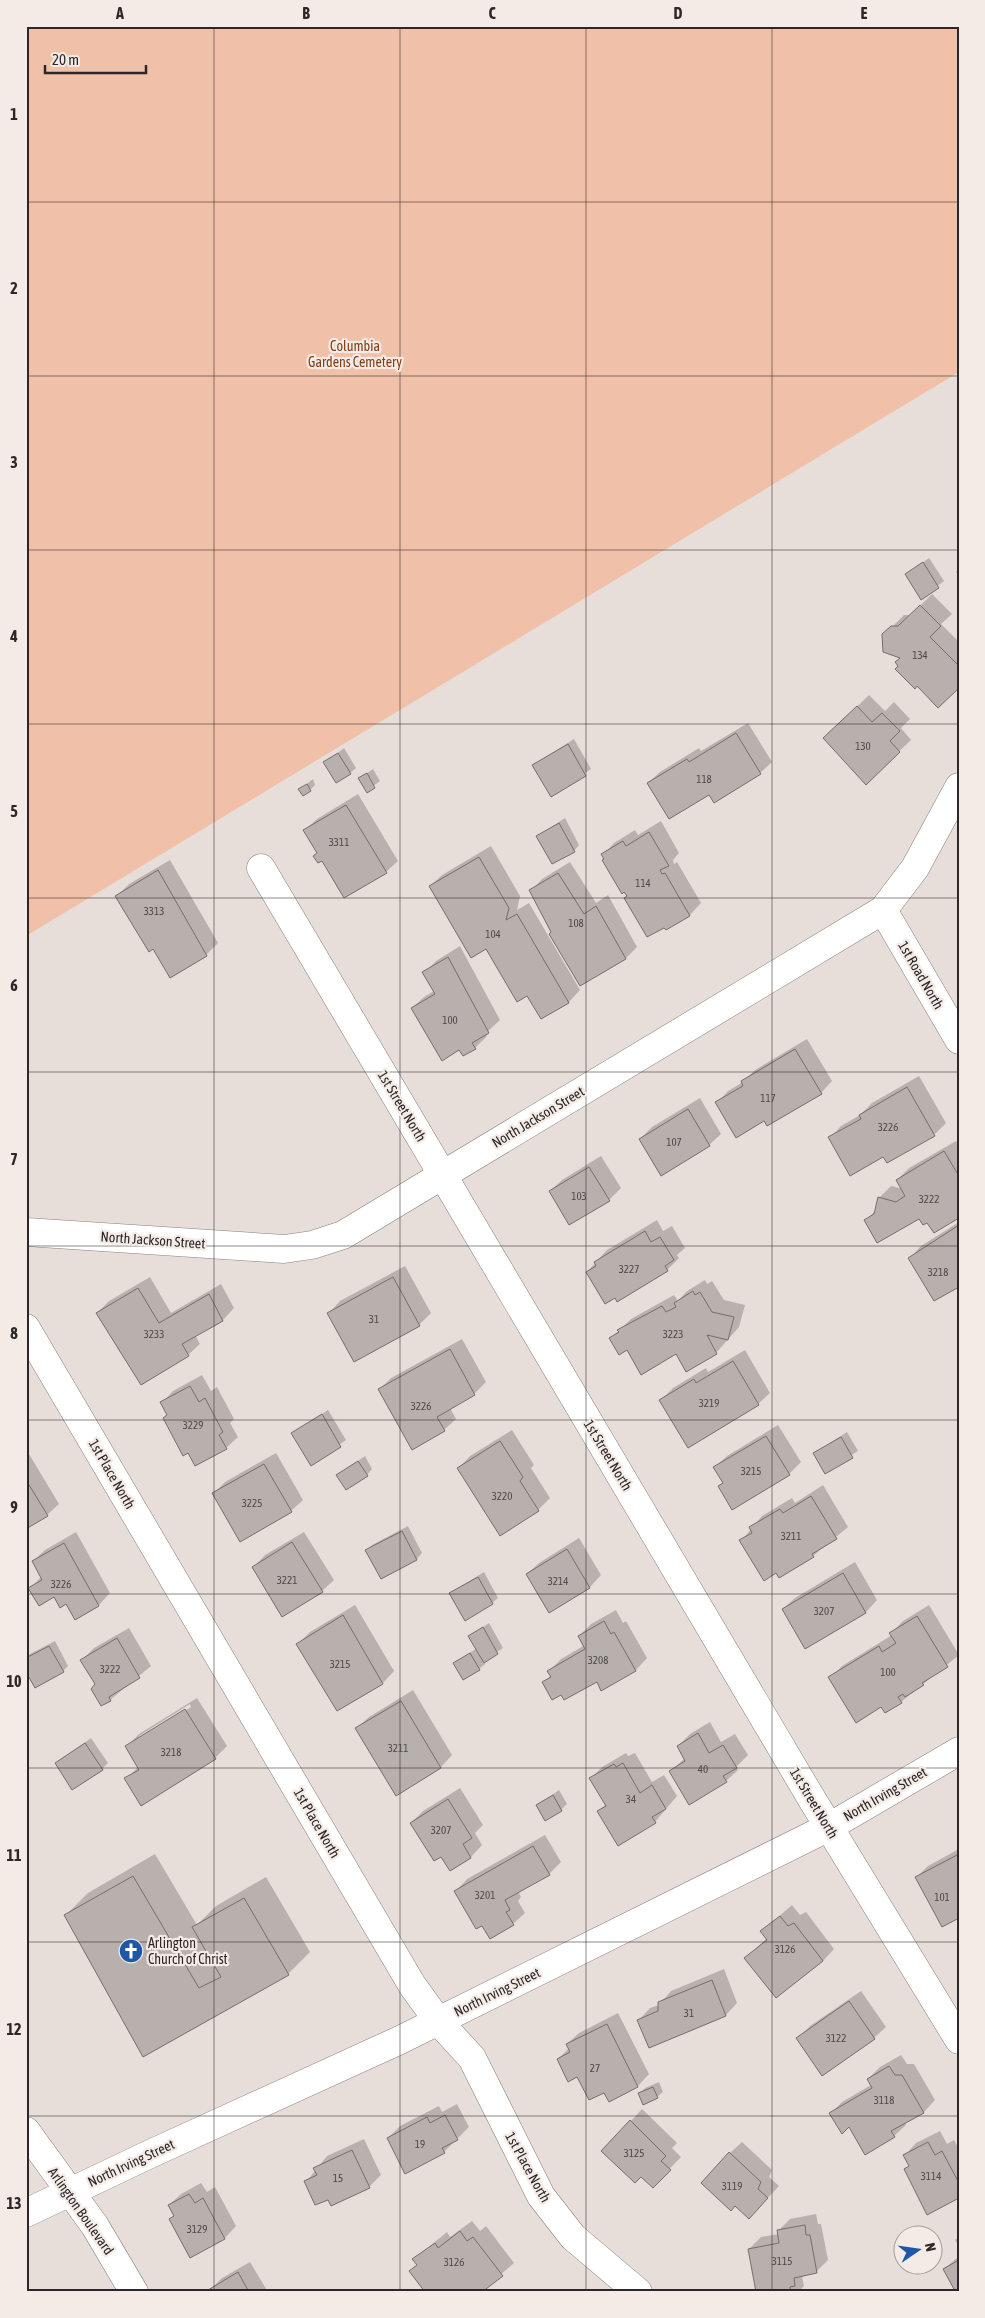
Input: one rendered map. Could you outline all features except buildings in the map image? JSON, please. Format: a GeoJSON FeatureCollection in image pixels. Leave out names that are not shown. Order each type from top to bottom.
{"type":"FeatureCollection","features":[{"type":"Feature","properties":{"kind":"street","name":"North Jackson Street"},"geometry":{"type":"LineString","coordinates":[[26,1232],[284,1249],[312,1245],[343,1235],[883,910],[914,868],[959,787]]}},
{"type":"Feature","properties":{"kind":"street","name":"1st Street North"},"geometry":{"type":"LineString","coordinates":[[261,868],[829,1828],[959,2040]]}},
{"type":"Feature","properties":{"kind":"street","name":"1st Road North"},"geometry":{"type":"LineString","coordinates":[[883,910],[959,1040]]}},
{"type":"Feature","properties":{"kind":"street","name":"1st Place North"},"geometry":{"type":"LineString","coordinates":[[26,1328],[404,1972],[438,2021],[472,2058],[541,2196],[573,2237],[638,2292]]}},
{"type":"Feature","properties":{"kind":"street","name":"North Irving Street"},"geometry":{"type":"LineString","coordinates":[[26,2213],[438,2021],[829,1828],[959,1751]]}},
{"type":"Feature","properties":{"kind":"street","name":"Arlington Boulevard"},"geometry":{"type":"LineString","coordinates":[[26,2131],[95,2226],[134,2292]]}},
{"type":"Feature","properties":{"kind":"green space","name":"Columbia Gardens Cemetery"},"geometry":{"type":"Polygon","coordinates":[[[26,26],[959,26],[959,372],[26,936],[26,26]]]}},
{"type":"Feature","properties":{"kind":"place","name":"Arlington Church of Christ"},"geometry":{"type":"Point","coordinates":[131,1951]}}]}
